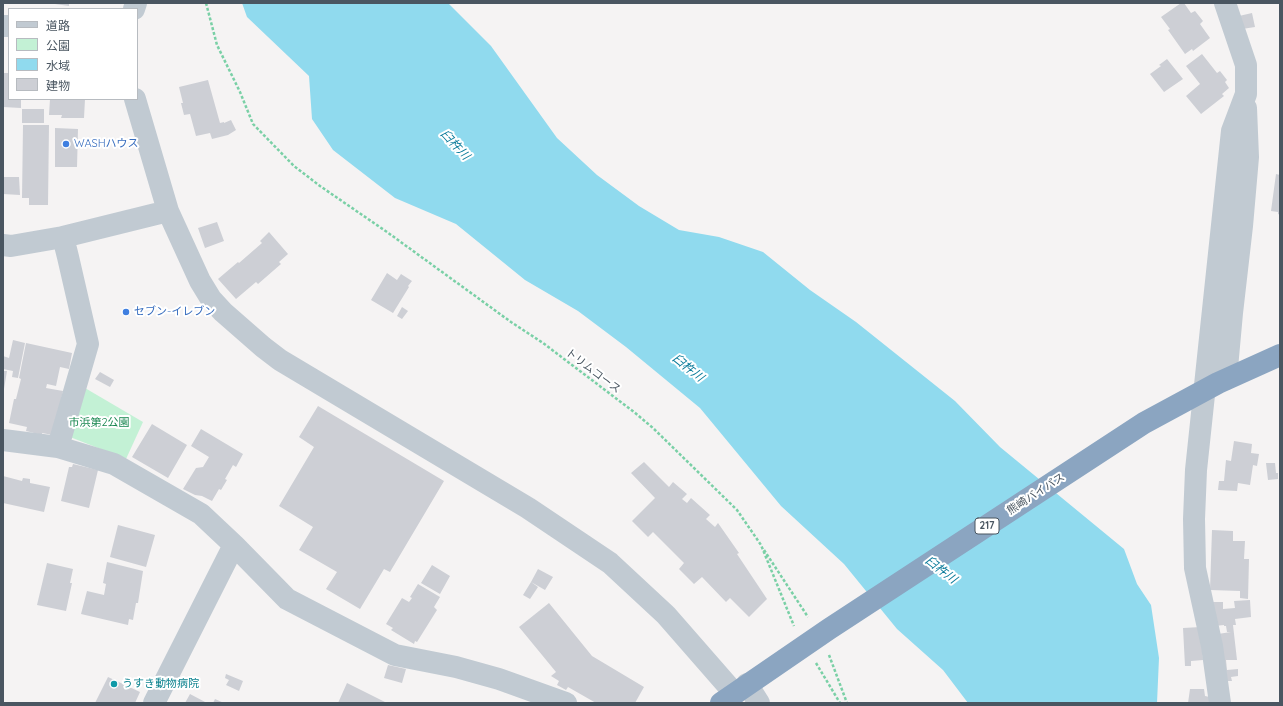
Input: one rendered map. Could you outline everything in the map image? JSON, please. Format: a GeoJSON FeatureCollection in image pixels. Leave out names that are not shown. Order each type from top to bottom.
{"type":"FeatureCollection","features":[{"type":"Feature","properties":{"kind":"highway","name":"熊崎バイパス"},"geometry":{"type":"LineString","coordinates":[[735,694],[820,626],[1144,423],[1222,381],[1280,355]]}},
{"type":"Feature","properties":{"kind":"street"},"geometry":{"type":"LineString","coordinates":[[1222,381],[1232,313],[1242,226],[1247,164],[1246,65],[1225,3]]}},
{"type":"Feature","properties":{"kind":"street"},"geometry":{"type":"LineString","coordinates":[[1220,703],[1212,646],[1195,568],[1194,519],[1196,470],[1232,131],[1246,94]]}},
{"type":"Feature","properties":{"kind":"street"},"geometry":{"type":"LineString","coordinates":[[135,100],[168,211],[200,281],[211,299],[222,312],[280,360],[528,508],[610,563],[666,615],[735,694],[759,703]]}},
{"type":"Feature","properties":{"kind":"street"},"geometry":{"type":"LineString","coordinates":[[3,245],[11,246],[63,236],[168,211]]}},
{"type":"Feature","properties":{"kind":"street"},"geometry":{"type":"LineString","coordinates":[[58,446],[88,344],[63,236]]}},
{"type":"Feature","properties":{"kind":"street"},"geometry":{"type":"LineString","coordinates":[[3,440],[58,446],[114,464],[201,514],[234,545],[287,600],[395,655],[456,667],[500,679],[566,703]]}},
{"type":"Feature","properties":{"kind":"street"},"geometry":{"type":"LineString","coordinates":[[154,703],[234,545]]}},
{"type":"Feature","properties":{"kind":"path","name":"トリムコース"},"geometry":{"type":"LineString","coordinates":[[206,3],[217,45],[240,92],[253,124],[294,166],[320,186],[387,232],[511,322],[543,343],[634,412],[661,436],[737,510],[761,545],[794,626]]}},
{"type":"Feature","properties":{"kind":"path"},"geometry":{"type":"LineString","coordinates":[[761,545],[794,595],[820,626]]}},
{"type":"Feature","properties":{"kind":"path"},"geometry":{"type":"LineString","coordinates":[[827,651],[847,703]]}},
{"type":"Feature","properties":{"kind":"path"},"geometry":{"type":"LineString","coordinates":[[816,663],[840,703]]}},
{"type":"Feature","properties":{"kind":"green space","name":"市浜第2公園"},"geometry":{"type":"Polygon","coordinates":[[[85,388],[143,422],[126,459],[70,437],[85,388]]]}},
{"type":"Feature","properties":{"kind":"water","name":"臼杵川"},"geometry":{"type":"Polygon","coordinates":[[[242,3],[448,3],[491,46],[557,138],[597,175],[639,206],[679,230],[719,237],[763,252],[810,290],[856,322],[955,401],[1000,447],[1124,549],[1137,584],[1151,605],[1159,658],[1157,703],[968,703],[943,670],[897,629],[844,564],[781,506],[700,408],[626,347],[578,311],[525,280],[456,224],[395,198],[333,150],[312,119],[309,76],[247,17],[242,3]]]}},
{"type":"Feature","properties":{"kind":"building"},"geometry":{"type":"Polygon","coordinates":[[[69,3],[69,6],[55,4],[69,3]]]}},
{"type":"Feature","properties":{"kind":"building"},"geometry":{"type":"Polygon","coordinates":[[[1181,3],[1184,3],[1191,13],[1195,11],[1203,21],[1200,24],[1210,38],[1193,51],[1192,49],[1185,54],[1168,30],[1170,29],[1161,17],[1181,3]]]}},
{"type":"Feature","properties":{"kind":"building"},"geometry":{"type":"Polygon","coordinates":[[[1252,13],[1255,27],[1242,29],[1239,16],[1252,13]]]}},
{"type":"Feature","properties":{"kind":"building"},"geometry":{"type":"Polygon","coordinates":[[[1202,54],[1217,73],[1220,71],[1227,80],[1225,82],[1229,88],[1222,94],[1224,96],[1201,114],[1186,96],[1200,84],[1186,66],[1202,54]]]}},
{"type":"Feature","properties":{"kind":"building"},"geometry":{"type":"Polygon","coordinates":[[[1167,59],[1183,79],[1164,92],[1150,74],[1161,66],[1159,65],[1167,59]]]}},
{"type":"Feature","properties":{"kind":"building"},"geometry":{"type":"Polygon","coordinates":[[[3,73],[8,73],[8,100],[21,100],[21,108],[3,107],[3,73]]]}},
{"type":"Feature","properties":{"kind":"building"},"geometry":{"type":"Polygon","coordinates":[[[208,80],[220,123],[231,120],[236,130],[228,135],[212,139],[210,133],[196,136],[190,114],[184,115],[179,87],[208,80]]]}},
{"type":"Feature","properties":{"kind":"building"},"geometry":{"type":"Polygon","coordinates":[[[50,100],[85,100],[84,118],[61,118],[62,115],[49,115],[50,100]]]}},
{"type":"Feature","properties":{"kind":"building"},"geometry":{"type":"Polygon","coordinates":[[[22,109],[44,109],[44,123],[22,123],[22,109]]]}},
{"type":"Feature","properties":{"kind":"building"},"geometry":{"type":"Polygon","coordinates":[[[23,125],[49,125],[48,205],[29,205],[29,198],[22,198],[23,125]]]}},
{"type":"Feature","properties":{"kind":"building"},"geometry":{"type":"Polygon","coordinates":[[[55,128],[78,129],[77,167],[55,167],[55,128]]]}},
{"type":"Feature","properties":{"kind":"building"},"geometry":{"type":"Polygon","coordinates":[[[1276,174],[1280,175],[1280,215],[1278,212],[1271,211],[1276,174]]]}},
{"type":"Feature","properties":{"kind":"building"},"geometry":{"type":"Polygon","coordinates":[[[3,177],[19,177],[20,195],[3,194],[3,177]]]}},
{"type":"Feature","properties":{"kind":"building"},"geometry":{"type":"Polygon","coordinates":[[[217,222],[224,241],[205,248],[198,228],[217,222]]]}},
{"type":"Feature","properties":{"kind":"building"},"geometry":{"type":"Polygon","coordinates":[[[269,232],[288,254],[279,262],[281,264],[258,284],[256,282],[236,299],[218,279],[262,243],[260,241],[269,232]]]}},
{"type":"Feature","properties":{"kind":"building"},"geometry":{"type":"Polygon","coordinates":[[[387,273],[397,280],[401,274],[412,281],[393,313],[371,300],[387,273]]]}},
{"type":"Feature","properties":{"kind":"building"},"geometry":{"type":"Polygon","coordinates":[[[402,307],[408,311],[402,319],[397,316],[402,307]]]}},
{"type":"Feature","properties":{"kind":"building"},"geometry":{"type":"Polygon","coordinates":[[[13,340],[25,343],[18,378],[12,377],[13,371],[3,369],[3,356],[9,358],[13,340]]]}},
{"type":"Feature","properties":{"kind":"building"},"geometry":{"type":"Polygon","coordinates":[[[26,343],[72,353],[69,369],[60,367],[56,386],[47,384],[46,388],[63,391],[53,435],[42,433],[42,435],[26,431],[27,427],[9,423],[14,399],[16,399],[21,379],[19,378],[26,343]]]}},
{"type":"Feature","properties":{"kind":"building"},"geometry":{"type":"Polygon","coordinates":[[[3,371],[7,371],[4,389],[3,389],[3,371]]]}},
{"type":"Feature","properties":{"kind":"building"},"geometry":{"type":"Polygon","coordinates":[[[100,372],[114,380],[110,387],[95,379],[100,372]]]}},
{"type":"Feature","properties":{"kind":"building"},"geometry":{"type":"Polygon","coordinates":[[[318,406],[444,481],[390,572],[384,569],[360,609],[326,589],[337,572],[299,550],[313,527],[279,506],[314,447],[299,437],[318,406]]]}},
{"type":"Feature","properties":{"kind":"building"},"geometry":{"type":"Polygon","coordinates":[[[152,424],[187,445],[168,478],[132,457],[152,424]]]}},
{"type":"Feature","properties":{"kind":"building"},"geometry":{"type":"Polygon","coordinates":[[[201,429],[243,454],[236,467],[233,465],[225,479],[227,480],[221,490],[219,489],[212,501],[183,489],[196,468],[203,467],[209,457],[191,446],[201,429]]]}},
{"type":"Feature","properties":{"kind":"building"},"geometry":{"type":"Polygon","coordinates":[[[1234,441],[1252,444],[1251,453],[1259,454],[1257,466],[1253,465],[1250,485],[1238,483],[1237,491],[1218,490],[1219,481],[1224,481],[1226,460],[1231,461],[1234,441]]]}},
{"type":"Feature","properties":{"kind":"building"},"geometry":{"type":"Polygon","coordinates":[[[644,462],[669,487],[673,482],[687,494],[682,499],[687,503],[691,498],[710,515],[706,519],[715,527],[718,523],[739,553],[737,554],[767,599],[749,617],[730,598],[726,602],[702,577],[694,584],[679,569],[684,563],[653,532],[648,537],[632,521],[655,498],[631,473],[644,462]]]}},
{"type":"Feature","properties":{"kind":"building"},"geometry":{"type":"Polygon","coordinates":[[[1266,463],[1275,463],[1278,479],[1268,480],[1266,463]]]}},
{"type":"Feature","properties":{"kind":"building"},"geometry":{"type":"Polygon","coordinates":[[[73,464],[98,470],[89,508],[61,501],[69,467],[72,467],[73,464]]]}},
{"type":"Feature","properties":{"kind":"building"},"geometry":{"type":"Polygon","coordinates":[[[3,476],[22,481],[23,478],[30,479],[30,483],[50,487],[44,512],[3,503],[3,476]]]}},
{"type":"Feature","properties":{"kind":"building"},"geometry":{"type":"Polygon","coordinates":[[[118,525],[155,535],[146,567],[110,557],[118,525]]]}},
{"type":"Feature","properties":{"kind":"building"},"geometry":{"type":"Polygon","coordinates":[[[1212,530],[1233,531],[1233,541],[1245,541],[1244,559],[1249,559],[1248,599],[1240,598],[1240,591],[1210,590],[1212,530]]]}},
{"type":"Feature","properties":{"kind":"building"},"geometry":{"type":"Polygon","coordinates":[[[107,562],[143,571],[138,603],[136,603],[133,620],[129,619],[128,625],[81,614],[87,591],[104,595],[106,584],[103,583],[107,562]]]}},
{"type":"Feature","properties":{"kind":"building"},"geometry":{"type":"Polygon","coordinates":[[[47,563],[73,569],[70,583],[72,583],[66,611],[37,605],[47,563]]]}},
{"type":"Feature","properties":{"kind":"building"},"geometry":{"type":"Polygon","coordinates":[[[432,565],[450,576],[440,594],[421,583],[432,565]]]}},
{"type":"Feature","properties":{"kind":"building"},"geometry":{"type":"Polygon","coordinates":[[[538,569],[553,577],[545,590],[531,582],[538,569]]]}},
{"type":"Feature","properties":{"kind":"building"},"geometry":{"type":"Polygon","coordinates":[[[531,582],[538,587],[530,599],[523,595],[531,582]]]}},
{"type":"Feature","properties":{"kind":"building"},"geometry":{"type":"Polygon","coordinates":[[[418,584],[440,597],[434,607],[437,610],[417,642],[415,641],[414,644],[391,630],[393,628],[386,624],[402,598],[409,602],[412,598],[410,597],[418,584]]]}},
{"type":"Feature","properties":{"kind":"building"},"geometry":{"type":"Polygon","coordinates":[[[1250,600],[1251,617],[1235,619],[1236,625],[1233,625],[1237,660],[1226,660],[1227,670],[1238,669],[1238,676],[1231,677],[1232,681],[1222,681],[1218,634],[1231,632],[1227,632],[1226,626],[1224,625],[1214,626],[1212,602],[1223,602],[1223,609],[1235,608],[1234,601],[1250,600]]]}},
{"type":"Feature","properties":{"kind":"building"},"geometry":{"type":"Polygon","coordinates":[[[549,603],[592,656],[644,687],[635,703],[596,703],[568,687],[566,690],[557,685],[559,681],[551,676],[556,672],[519,627],[549,603]]]}},
{"type":"Feature","properties":{"kind":"building"},"geometry":{"type":"Polygon","coordinates":[[[1201,627],[1203,660],[1191,661],[1191,666],[1185,666],[1183,628],[1201,627]]]}},
{"type":"Feature","properties":{"kind":"building"},"geometry":{"type":"Polygon","coordinates":[[[388,665],[406,669],[402,683],[384,678],[388,665]]]}},
{"type":"Feature","properties":{"kind":"building"},"geometry":{"type":"Polygon","coordinates":[[[226,674],[243,681],[239,691],[226,685],[229,680],[225,678],[226,674]]]}},
{"type":"Feature","properties":{"kind":"building","name":"うすき動物病院"},"geometry":{"type":"Polygon","coordinates":[[[108,677],[140,692],[135,703],[95,703],[108,677]]]}},
{"type":"Feature","properties":{"kind":"building"},"geometry":{"type":"Polygon","coordinates":[[[347,683],[387,703],[338,703],[347,683]]]}},
{"type":"Feature","properties":{"kind":"building"},"geometry":{"type":"Polygon","coordinates":[[[1190,689],[1204,689],[1205,696],[1210,697],[1211,703],[1188,703],[1190,689]]]}},
{"type":"Feature","properties":{"kind":"building"},"geometry":{"type":"Polygon","coordinates":[[[190,694],[207,703],[185,703],[190,694]]]}},
{"type":"Feature","properties":{"kind":"building"},"geometry":{"type":"Polygon","coordinates":[[[215,699],[224,703],[213,703],[215,699]]]}},
{"type":"Feature","properties":{"kind":"place","name":"WASHハウス"},"geometry":{"type":"Point","coordinates":[66,144]}},
{"type":"Feature","properties":{"kind":"place","name":"セブン-イレブン"},"geometry":{"type":"Point","coordinates":[126,312]}},
{"type":"Feature","properties":{"kind":"place","name":"うすき動物病院"},"geometry":{"type":"Point","coordinates":[114,684]}}]}
